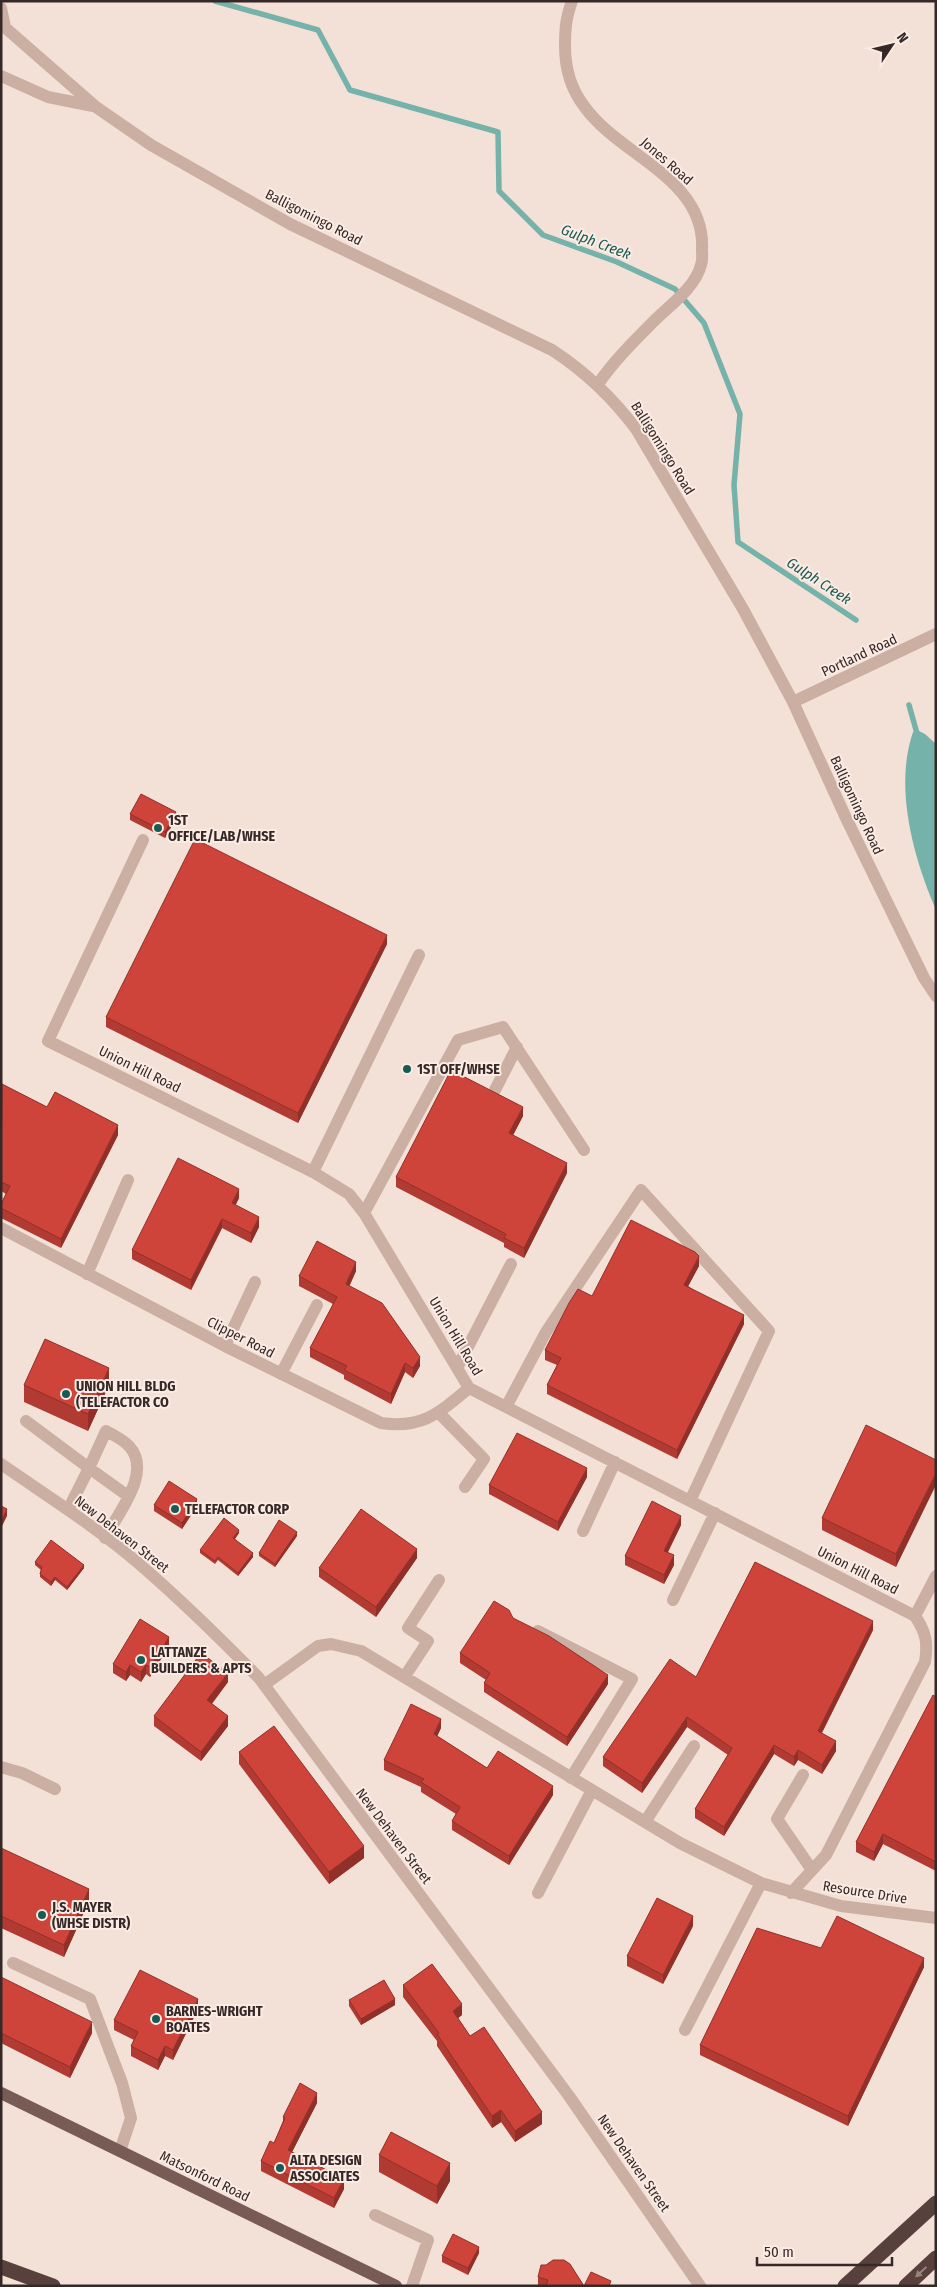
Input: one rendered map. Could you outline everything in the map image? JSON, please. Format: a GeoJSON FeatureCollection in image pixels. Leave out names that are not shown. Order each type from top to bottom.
{"type":"FeatureCollection","features":[{"type":"Feature","properties":{"kind":"highway"},"geometry":{"type":"LineString","coordinates":[[845,2286],[936,2203]]}},
{"type":"Feature","properties":{"kind":"highway"},"geometry":{"type":"LineString","coordinates":[[906,2286],[936,2258]]}},
{"type":"Feature","properties":{"kind":"highway"},"geometry":{"type":"LineString","coordinates":[[1,2267],[53,2286]]}},
{"type":"Feature","properties":{"kind":"highway"},"geometry":{"type":"LineString","coordinates":[[1,2272],[28,2276]]}},
{"type":"Feature","properties":{"kind":"main road","name":"Matsonford Road"},"geometry":{"type":"LineString","coordinates":[[1,2093],[396,2286]]}},
{"type":"Feature","properties":{"kind":"street","name":"Jones Road"},"geometry":{"type":"LineString","coordinates":[[572,1],[566,19],[565,52],[570,80],[584,106],[604,129],[654,167],[687,198],[703,234],[702,264],[693,282],[614,362],[598,384]]}},
{"type":"Feature","properties":{"kind":"street"},"geometry":{"type":"LineString","coordinates":[[1,8],[3,25]]}},
{"type":"Feature","properties":{"kind":"street","name":"Balligomingo Road"},"geometry":{"type":"LineString","coordinates":[[3,25],[96,107],[151,146],[290,224],[552,350],[577,366],[598,384],[619,406],[636,429],[743,609],[793,702],[846,818],[924,978],[936,996]]}},
{"type":"Feature","properties":{"kind":"street"},"geometry":{"type":"LineString","coordinates":[[1,76],[48,97],[96,107]]}},
{"type":"Feature","properties":{"kind":"street","name":"Portland Road"},"geometry":{"type":"LineString","coordinates":[[793,702],[936,634]]}},
{"type":"Feature","properties":{"kind":"street","name":"Union Hill Road"},"geometry":{"type":"LineString","coordinates":[[143,840],[48,1040],[313,1172],[349,1194],[364,1213],[469,1388],[915,1616]]}},
{"type":"Feature","properties":{"kind":"street"},"geometry":{"type":"LineString","coordinates":[[313,1172],[419,955]]}},
{"type":"Feature","properties":{"kind":"street"},"geometry":{"type":"LineString","coordinates":[[364,1213],[458,1040],[503,1027],[584,1150]]}},
{"type":"Feature","properties":{"kind":"street"},"geometry":{"type":"LineString","coordinates":[[495,1090],[517,1047]]}},
{"type":"Feature","properties":{"kind":"street"},"geometry":{"type":"LineString","coordinates":[[87,1274],[128,1180]]}},
{"type":"Feature","properties":{"kind":"street"},"geometry":{"type":"LineString","coordinates":[[506,1407],[546,1332],[641,1190],[769,1331],[690,1501]]}},
{"type":"Feature","properties":{"kind":"street","name":"Clipper Road"},"geometry":{"type":"LineString","coordinates":[[1,1228],[225,1346],[381,1423],[399,1426],[418,1423],[438,1413],[469,1388]]}},
{"type":"Feature","properties":{"kind":"street"},"geometry":{"type":"LineString","coordinates":[[457,1368],[511,1264]]}},
{"type":"Feature","properties":{"kind":"street"},"geometry":{"type":"LineString","coordinates":[[225,1346],[255,1282]]}},
{"type":"Feature","properties":{"kind":"street"},"geometry":{"type":"LineString","coordinates":[[282,1374],[317,1305]]}},
{"type":"Feature","properties":{"kind":"street"},"geometry":{"type":"LineString","coordinates":[[438,1413],[484,1459],[464,1487]]}},
{"type":"Feature","properties":{"kind":"street"},"geometry":{"type":"LineString","coordinates":[[26,1421],[128,1496]]}},
{"type":"Feature","properties":{"kind":"street"},"geometry":{"type":"LineString","coordinates":[[68,1510],[106,1431],[120,1439],[135,1454],[138,1464],[138,1475],[105,1538]]}},
{"type":"Feature","properties":{"kind":"street"},"geometry":{"type":"LineString","coordinates":[[582,1531],[615,1462]]}},
{"type":"Feature","properties":{"kind":"street","name":"New Dehaven Street"},"geometry":{"type":"LineString","coordinates":[[1,1464],[68,1510],[137,1562],[214,1631],[264,1686],[569,2096],[700,2286]]}},
{"type":"Feature","properties":{"kind":"street"},"geometry":{"type":"LineString","coordinates":[[673,1600],[714,1513]]}},
{"type":"Feature","properties":{"kind":"street"},"geometry":{"type":"LineString","coordinates":[[264,1686],[318,1646],[331,1644],[361,1651],[680,1843],[761,1883],[791,1893],[826,1855],[930,1663],[932,1642],[915,1616],[936,1576]]}},
{"type":"Feature","properties":{"kind":"street"},"geometry":{"type":"LineString","coordinates":[[405,1676],[428,1642],[408,1628],[439,1580]]}},
{"type":"Feature","properties":{"kind":"street"},"geometry":{"type":"LineString","coordinates":[[526,1625],[632,1680],[571,1778]]}},
{"type":"Feature","properties":{"kind":"street"},"geometry":{"type":"LineString","coordinates":[[645,1822],[694,1746]]}},
{"type":"Feature","properties":{"kind":"street"},"geometry":{"type":"LineString","coordinates":[[1,1767],[22,1773],[55,1789]]}},
{"type":"Feature","properties":{"kind":"street"},"geometry":{"type":"LineString","coordinates":[[803,1775],[777,1819],[812,1870]]}},
{"type":"Feature","properties":{"kind":"street"},"geometry":{"type":"LineString","coordinates":[[538,1893],[592,1790]]}},
{"type":"Feature","properties":{"kind":"street"},"geometry":{"type":"LineString","coordinates":[[685,2030],[761,1883]]}},
{"type":"Feature","properties":{"kind":"street","name":"Resource Drive"},"geometry":{"type":"LineString","coordinates":[[791,1893],[841,1906],[936,1918]]}},
{"type":"Feature","properties":{"kind":"street"},"geometry":{"type":"LineString","coordinates":[[13,1963],[90,1999],[122,2083],[131,2118],[120,2151]]}},
{"type":"Feature","properties":{"kind":"street"},"geometry":{"type":"LineString","coordinates":[[374,2215],[428,2240],[412,2286]]}},
{"type":"Feature","properties":{"kind":"water"},"geometry":{"type":"Polygon","coordinates":[[[919,731],[936,744],[936,910],[920,868],[909,822],[906,799],[905,776],[908,753],[913,732],[919,731]]]}},
{"type":"Feature","properties":{"kind":"building","name":"1ST OFFICE/LAB/WHSE"},"geometry":{"type":"Polygon","coordinates":[[[141,794],[176,812],[165,832],[130,814],[141,794]]]}},
{"type":"Feature","properties":{"kind":"building"},"geometry":{"type":"Polygon","coordinates":[[[195,839],[387,935],[298,1113],[106,1017],[195,839]]]}},
{"type":"Feature","properties":{"kind":"building"},"geometry":{"type":"Polygon","coordinates":[[[451,1070],[523,1107],[509,1133],[567,1163],[524,1248],[504,1238],[506,1234],[396,1177],[451,1070]]]}},
{"type":"Feature","properties":{"kind":"building"},"geometry":{"type":"Polygon","coordinates":[[[2,1084],[47,1107],[55,1092],[118,1125],[61,1239],[1,1208],[1,1204],[10,1186],[1,1182],[2,1084]]]}},
{"type":"Feature","properties":{"kind":"building"},"geometry":{"type":"Polygon","coordinates":[[[178,1158],[239,1189],[232,1203],[259,1217],[251,1233],[222,1219],[191,1280],[132,1250],[178,1158]]]}},
{"type":"Feature","properties":{"kind":"building"},"geometry":{"type":"Polygon","coordinates":[[[631,1220],[695,1252],[699,1256],[684,1285],[744,1315],[677,1450],[547,1385],[561,1358],[545,1350],[578,1289],[592,1296],[631,1220]]]}},
{"type":"Feature","properties":{"kind":"building"},"geometry":{"type":"Polygon","coordinates":[[[317,1241],[356,1262],[346,1284],[382,1303],[420,1357],[413,1368],[405,1363],[391,1394],[344,1370],[347,1366],[310,1348],[337,1297],[299,1276],[317,1241]]]}},
{"type":"Feature","properties":{"kind":"building","name":"UNION HILL BLDG (TELEFACTOR CO"},"geometry":{"type":"Polygon","coordinates":[[[45,1339],[109,1368],[88,1414],[24,1385],[45,1339]]]}},
{"type":"Feature","properties":{"kind":"building"},"geometry":{"type":"Polygon","coordinates":[[[866,1425],[936,1460],[936,1473],[896,1554],[822,1518],[866,1425]]]}},
{"type":"Feature","properties":{"kind":"building"},"geometry":{"type":"Polygon","coordinates":[[[517,1433],[587,1468],[558,1522],[489,1485],[517,1433]]]}},
{"type":"Feature","properties":{"kind":"building","name":"TELEFACTOR CORP"},"geometry":{"type":"Polygon","coordinates":[[[169,1481],[197,1499],[182,1523],[154,1505],[169,1481]]]}},
{"type":"Feature","properties":{"kind":"building"},"geometry":{"type":"Polygon","coordinates":[[[652,1501],[681,1516],[664,1551],[674,1555],[664,1575],[625,1556],[652,1501]]]}},
{"type":"Feature","properties":{"kind":"building"},"geometry":{"type":"Polygon","coordinates":[[[1,1506],[7,1509],[1,1521],[1,1506]]]}},
{"type":"Feature","properties":{"kind":"building"},"geometry":{"type":"Polygon","coordinates":[[[361,1509],[417,1549],[376,1607],[319,1568],[361,1509]]]}},
{"type":"Feature","properties":{"kind":"building"},"geometry":{"type":"Polygon","coordinates":[[[224,1518],[239,1530],[233,1538],[253,1553],[238,1573],[218,1557],[215,1561],[200,1550],[224,1518]]]}},
{"type":"Feature","properties":{"kind":"building"},"geometry":{"type":"Polygon","coordinates":[[[279,1520],[297,1532],[275,1564],[259,1553],[279,1520]]]}},
{"type":"Feature","properties":{"kind":"building"},"geometry":{"type":"Polygon","coordinates":[[[51,1540],[84,1565],[67,1587],[55,1577],[51,1582],[40,1574],[42,1567],[35,1562],[51,1540]]]}},
{"type":"Feature","properties":{"kind":"building"},"geometry":{"type":"Polygon","coordinates":[[[755,1562],[873,1621],[818,1731],[836,1741],[822,1765],[798,1750],[794,1757],[774,1745],[724,1827],[695,1809],[732,1748],[687,1717],[642,1783],[603,1757],[670,1659],[696,1677],[755,1562]]]}},
{"type":"Feature","properties":{"kind":"building"},"geometry":{"type":"Polygon","coordinates":[[[494,1601],[509,1610],[513,1618],[549,1636],[608,1675],[567,1737],[484,1683],[490,1673],[460,1653],[494,1601]]]}},
{"type":"Feature","properties":{"kind":"building","name":"LATTANZE BUILDERS & APTS"},"geometry":{"type":"Polygon","coordinates":[[[140,1619],[169,1637],[150,1667],[146,1665],[141,1672],[130,1665],[126,1672],[113,1664],[140,1619]]]}},
{"type":"Feature","properties":{"kind":"building"},"geometry":{"type":"Polygon","coordinates":[[[201,1653],[228,1673],[207,1700],[228,1716],[201,1752],[154,1716],[201,1653]]]}},
{"type":"Feature","properties":{"kind":"building"},"geometry":{"type":"Polygon","coordinates":[[[933,1695],[936,1697],[936,1862],[883,1834],[874,1852],[856,1842],[933,1695]]]}},
{"type":"Feature","properties":{"kind":"building"},"geometry":{"type":"Polygon","coordinates":[[[411,1704],[441,1719],[434,1734],[487,1768],[498,1751],[553,1786],[509,1856],[452,1821],[460,1807],[421,1782],[424,1779],[384,1760],[411,1704]]]}},
{"type":"Feature","properties":{"kind":"building"},"geometry":{"type":"Polygon","coordinates":[[[274,1726],[364,1846],[329,1872],[239,1752],[274,1726]]]}},
{"type":"Feature","properties":{"kind":"building","name":"J.S. MAYER (WHSE DISTR)"},"geometry":{"type":"Polygon","coordinates":[[[1,1848],[89,1889],[64,1945],[1,1916],[1,1848]]]}},
{"type":"Feature","properties":{"kind":"building"},"geometry":{"type":"Polygon","coordinates":[[[657,1898],[693,1916],[663,1975],[627,1956],[657,1898]]]}},
{"type":"Feature","properties":{"kind":"building"},"geometry":{"type":"Polygon","coordinates":[[[837,1916],[924,1958],[848,2116],[700,2045],[757,1928],[821,1948],[837,1916]]]}},
{"type":"Feature","properties":{"kind":"building"},"geometry":{"type":"Polygon","coordinates":[[[432,1964],[462,2004],[453,2011],[470,2036],[484,2027],[542,2112],[515,2131],[501,2110],[492,2116],[437,2034],[439,2033],[403,1985],[432,1964]]]}},
{"type":"Feature","properties":{"kind":"building","name":"BARNES-WRIGHT BOATES"},"geometry":{"type":"Polygon","coordinates":[[[140,1970],[198,1999],[173,2050],[165,2046],[158,2060],[131,2046],[138,2032],[114,2020],[140,1970]]]}},
{"type":"Feature","properties":{"kind":"building"},"geometry":{"type":"Polygon","coordinates":[[[1,1977],[92,2022],[70,2067],[1,2033],[1,1977]]]}},
{"type":"Feature","properties":{"kind":"building"},"geometry":{"type":"Polygon","coordinates":[[[384,1980],[395,1999],[361,2019],[349,2000],[384,1980]]]}},
{"type":"Feature","properties":{"kind":"building"},"geometry":{"type":"Polygon","coordinates":[[[300,2083],[317,2093],[288,2150],[344,2179],[334,2198],[261,2161],[270,2141],[274,2143],[285,2118],[283,2117],[300,2083]]]}},
{"type":"Feature","properties":{"kind":"building"},"geometry":{"type":"Polygon","coordinates":[[[391,2132],[450,2163],[437,2186],[379,2155],[391,2132]]]}},
{"type":"Feature","properties":{"kind":"building"},"geometry":{"type":"Polygon","coordinates":[[[453,2234],[479,2247],[468,2268],[442,2256],[453,2234]]]}},
{"type":"Feature","properties":{"kind":"building"},"geometry":{"type":"Polygon","coordinates":[[[553,2260],[564,2260],[570,2264],[584,2286],[546,2286],[548,2280],[538,2277],[541,2265],[546,2265],[553,2260]]]}},
{"type":"Feature","properties":{"kind":"building"},"geometry":{"type":"Polygon","coordinates":[[[591,2272],[611,2281],[609,2286],[584,2286],[591,2272]]]}},
{"type":"Feature","properties":{"kind":"waterway","name":"Gulph Creek"},"geometry":{"type":"LineString","coordinates":[[215,1],[318,30],[350,90],[498,132],[499,191],[543,235],[617,262],[675,289],[704,323],[740,414],[734,485],[738,542],[856,620]]}},
{"type":"Feature","properties":{"kind":"waterway","name":"Gulph Creek"},"geometry":{"type":"LineString","coordinates":[[909,705],[918,737]]}},
{"type":"Feature","properties":{"kind":"place","name":"1ST OFFICE/LAB/WHSE"},"geometry":{"type":"Point","coordinates":[158,828]}},
{"type":"Feature","properties":{"kind":"place","name":"1ST OFF/WHSE"},"geometry":{"type":"Point","coordinates":[407,1069]}},
{"type":"Feature","properties":{"kind":"place","name":"UNION HILL BLDG (TELEFACTOR CO"},"geometry":{"type":"Point","coordinates":[66,1394]}},
{"type":"Feature","properties":{"kind":"place","name":"TELEFACTOR CORP"},"geometry":{"type":"Point","coordinates":[175,1509]}},
{"type":"Feature","properties":{"kind":"place","name":"LATTANZE BUILDERS & APTS"},"geometry":{"type":"Point","coordinates":[141,1660]}},
{"type":"Feature","properties":{"kind":"place","name":"J.S. MAYER (WHSE DISTR)"},"geometry":{"type":"Point","coordinates":[42,1915]}},
{"type":"Feature","properties":{"kind":"place","name":"BARNES-WRIGHT BOATES"},"geometry":{"type":"Point","coordinates":[156,2019]}},
{"type":"Feature","properties":{"kind":"place","name":"ALTA DESIGN ASSOCIATES"},"geometry":{"type":"Point","coordinates":[280,2168]}}]}
